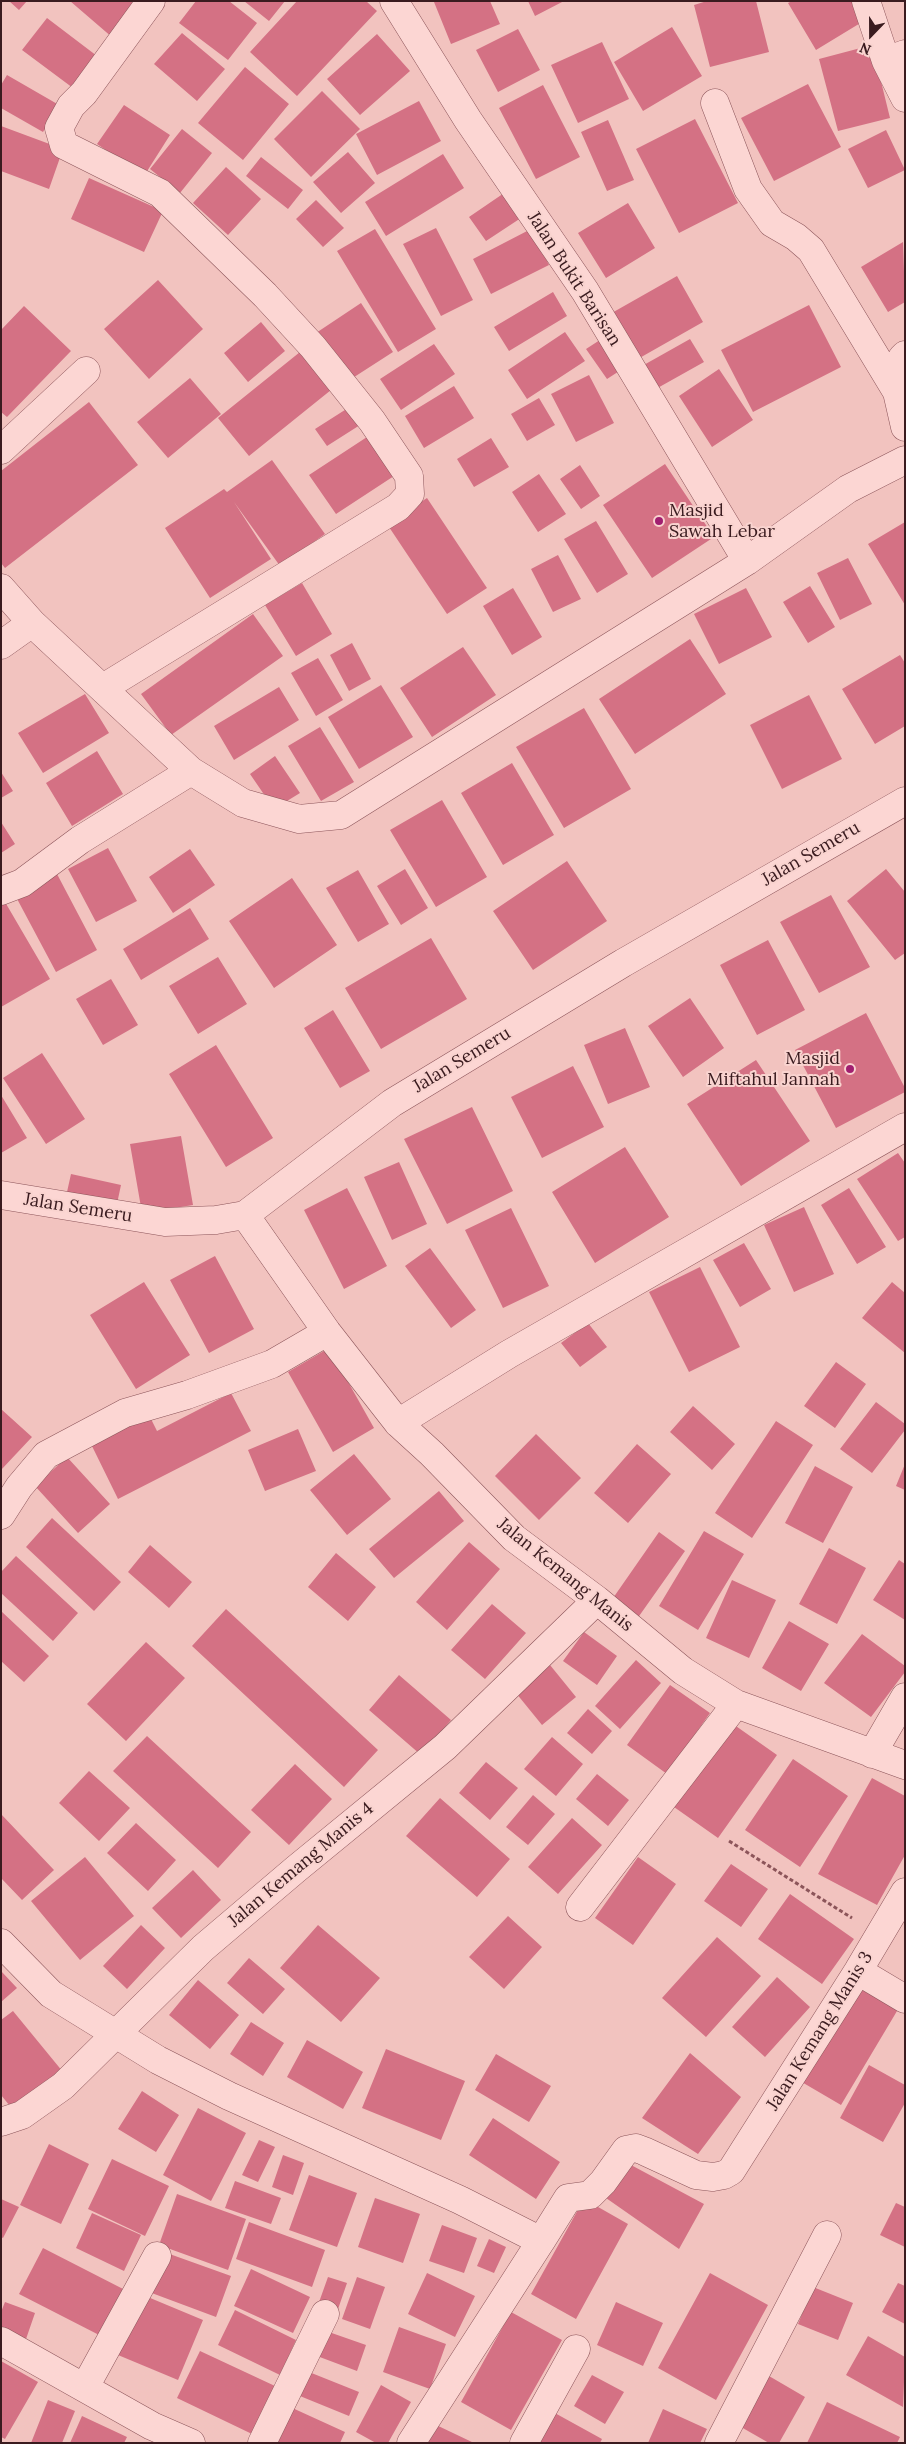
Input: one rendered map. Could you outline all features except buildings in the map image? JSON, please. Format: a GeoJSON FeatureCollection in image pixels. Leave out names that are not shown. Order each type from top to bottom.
{"type":"FeatureCollection","features":[{"type":"Feature","properties":{"kind":"street"},"geometry":{"type":"LineString","coordinates":[[103,688],[398,507],[410,494],[408,476],[372,420],[313,348],[265,295],[160,193],[64,144],[58,128],[70,106],[84,92],[151,1]]}},
{"type":"Feature","properties":{"kind":"street","name":"Jalan Bukit Barisan"},"geometry":{"type":"LineString","coordinates":[[394,1],[468,120],[585,291],[747,561]]}},
{"type":"Feature","properties":{"kind":"street"},"geometry":{"type":"LineString","coordinates":[[866,1],[895,57],[905,98]]}},
{"type":"Feature","properties":{"kind":"street"},"geometry":{"type":"LineString","coordinates":[[715,103],[748,189],[772,223],[796,237],[812,250],[897,392]]}},
{"type":"Feature","properties":{"kind":"street"},"geometry":{"type":"LineString","coordinates":[[905,354],[902,358],[898,375],[897,392],[905,427]]}},
{"type":"Feature","properties":{"kind":"street"},"geometry":{"type":"LineString","coordinates":[[1,450],[86,371]]}},
{"type":"Feature","properties":{"kind":"street"},"geometry":{"type":"LineString","coordinates":[[1,588],[32,624],[191,771],[243,803],[299,820],[341,815],[747,561],[848,489],[905,460]]}},
{"type":"Feature","properties":{"kind":"street"},"geometry":{"type":"LineString","coordinates":[[1,645],[32,624]]}},
{"type":"Feature","properties":{"kind":"street"},"geometry":{"type":"LineString","coordinates":[[1,891],[22,883],[80,840],[191,771]]}},
{"type":"Feature","properties":{"kind":"street","name":"Jalan Semeru"},"geometry":{"type":"LineString","coordinates":[[1,1195],[164,1222],[216,1220],[245,1215],[392,1103],[623,963],[905,801]]}},
{"type":"Feature","properties":{"kind":"street"},"geometry":{"type":"LineString","coordinates":[[398,1423],[509,1354],[905,1127]]}},
{"type":"Feature","properties":{"kind":"street","name":"Jalan Kemang Manis"},"geometry":{"type":"LineString","coordinates":[[245,1215],[327,1332],[398,1423],[432,1454],[514,1538],[597,1600],[683,1671],[736,1704],[905,1765]]}},
{"type":"Feature","properties":{"kind":"street"},"geometry":{"type":"LineString","coordinates":[[1,1515],[19,1487],[46,1454],[125,1414],[188,1395],[272,1364],[327,1332]]}},
{"type":"Feature","properties":{"kind":"street","name":"Jalan Kemang Manis 4"},"geometry":{"type":"LineString","coordinates":[[1,2122],[22,2115],[49,2097],[78,2073],[203,1948],[445,1747],[597,1600]]}},
{"type":"Feature","properties":{"kind":"street"},"geometry":{"type":"LineString","coordinates":[[872,1754],[905,1697]]}},
{"type":"Feature","properties":{"kind":"street"},"geometry":{"type":"LineString","coordinates":[[580,1907],[736,1704]]}},
{"type":"Feature","properties":{"kind":"street","name":"Jalan Kemang Manis 3"},"geometry":{"type":"LineString","coordinates":[[541,2241],[568,2198],[590,2195],[603,2182],[626,2150],[636,2148],[696,2175],[705,2177],[724,2175],[732,2168],[880,1936],[905,1892]]}},
{"type":"Feature","properties":{"kind":"street"},"geometry":{"type":"LineString","coordinates":[[1,1943],[51,1994],[158,2060],[229,2096],[460,2200],[541,2241],[411,2443]]}},
{"type":"Feature","properties":{"kind":"street"},"geometry":{"type":"LineString","coordinates":[[858,1971],[905,1999]]}},
{"type":"Feature","properties":{"kind":"street"},"geometry":{"type":"LineString","coordinates":[[719,2443],[827,2235]]}},
{"type":"Feature","properties":{"kind":"street"},"geometry":{"type":"LineString","coordinates":[[85,2388],[156,2256]]}},
{"type":"Feature","properties":{"kind":"street"},"geometry":{"type":"LineString","coordinates":[[262,2443],[325,2314]]}},
{"type":"Feature","properties":{"kind":"street"},"geometry":{"type":"LineString","coordinates":[[1,2341],[85,2388],[147,2434],[191,2443]]}},
{"type":"Feature","properties":{"kind":"street"},"geometry":{"type":"LineString","coordinates":[[524,2443],[576,2349]]}},
{"type":"Feature","properties":{"kind":"path"},"geometry":{"type":"LineString","coordinates":[[729,1841],[880,1936]]}},
{"type":"Feature","properties":{"kind":"place","name":"Masjid Sawah Lebar"},"geometry":{"type":"Point","coordinates":[659,521]}},
{"type":"Feature","properties":{"kind":"place","name":"Masjid Miftahul Jannah"},"geometry":{"type":"Point","coordinates":[850,1069]}}]}
